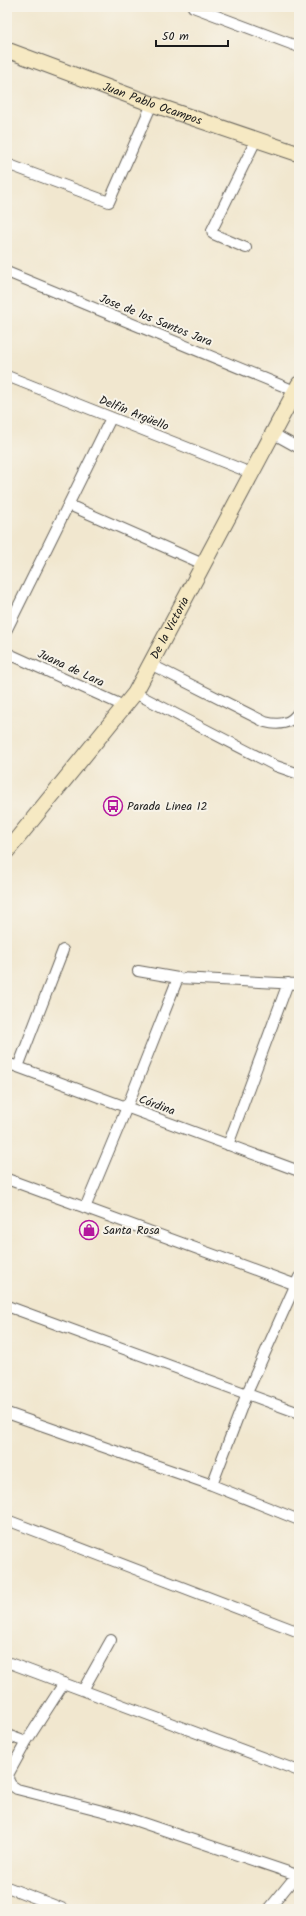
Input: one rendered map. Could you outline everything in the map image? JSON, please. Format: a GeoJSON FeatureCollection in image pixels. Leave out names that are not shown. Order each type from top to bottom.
{"type":"FeatureCollection","features":[{"type":"Feature","properties":{"kind":"main road","name":"Juan Pablo Ocampos"},"geometry":{"type":"LineString","coordinates":[[7,50],[152,104],[299,154]]}},
{"type":"Feature","properties":{"kind":"main road","name":"De la Victoria"},"geometry":{"type":"LineString","coordinates":[[7,851],[135,693],[297,388]]}},
{"type":"Feature","properties":{"kind":"street"},"geometry":{"type":"LineString","coordinates":[[193,7],[299,47]]}},
{"type":"Feature","properties":{"kind":"street"},"geometry":{"type":"LineString","coordinates":[[7,164],[109,202],[152,104]]}},
{"type":"Feature","properties":{"kind":"street"},"geometry":{"type":"LineString","coordinates":[[246,248],[213,234],[212,230],[256,140]]}},
{"type":"Feature","properties":{"kind":"street","name":"Jose de los Santos Jara"},"geometry":{"type":"LineString","coordinates":[[7,272],[297,388]]}},
{"type":"Feature","properties":{"kind":"street","name":"Delfín Argüello"},"geometry":{"type":"LineString","coordinates":[[7,376],[251,473]]}},
{"type":"Feature","properties":{"kind":"street"},"geometry":{"type":"LineString","coordinates":[[7,629],[111,418]]}},
{"type":"Feature","properties":{"kind":"street"},"geometry":{"type":"LineString","coordinates":[[272,433],[299,448]]}},
{"type":"Feature","properties":{"kind":"street"},"geometry":{"type":"LineString","coordinates":[[69,505],[203,564]]}},
{"type":"Feature","properties":{"kind":"street","name":"Juana de Lara"},"geometry":{"type":"LineString","coordinates":[[7,653],[124,706]]}},
{"type":"Feature","properties":{"kind":"street"},"geometry":{"type":"LineString","coordinates":[[150,664],[266,722],[282,724],[298,715]]}},
{"type":"Feature","properties":{"kind":"street"},"geometry":{"type":"LineString","coordinates":[[135,693],[276,766],[299,774]]}},
{"type":"Feature","properties":{"kind":"street"},"geometry":{"type":"LineString","coordinates":[[18,1067],[63,950]]}},
{"type":"Feature","properties":{"kind":"street"},"geometry":{"type":"LineString","coordinates":[[138,971],[178,978],[299,984]]}},
{"type":"Feature","properties":{"kind":"street"},"geometry":{"type":"LineString","coordinates":[[84,1208],[128,1108],[178,978]]}},
{"type":"Feature","properties":{"kind":"street"},"geometry":{"type":"LineString","coordinates":[[228,1145],[288,983]]}},
{"type":"Feature","properties":{"kind":"street","name":"Córdina"},"geometry":{"type":"LineString","coordinates":[[7,1063],[299,1170]]}},
{"type":"Feature","properties":{"kind":"street"},"geometry":{"type":"LineString","coordinates":[[7,1179],[84,1208],[298,1283],[248,1394],[212,1485]]}},
{"type":"Feature","properties":{"kind":"street"},"geometry":{"type":"LineString","coordinates":[[7,1306],[299,1413]]}},
{"type":"Feature","properties":{"kind":"street"},"geometry":{"type":"LineString","coordinates":[[7,1413],[212,1485],[299,1520]]}},
{"type":"Feature","properties":{"kind":"street"},"geometry":{"type":"LineString","coordinates":[[7,1520],[299,1632]]}},
{"type":"Feature","properties":{"kind":"street"},"geometry":{"type":"LineString","coordinates":[[83,1690],[111,1640]]}},
{"type":"Feature","properties":{"kind":"street"},"geometry":{"type":"LineString","coordinates":[[7,1662],[299,1772]]}},
{"type":"Feature","properties":{"kind":"street"},"geometry":{"type":"LineString","coordinates":[[64,1683],[26,1742],[10,1773],[8,1779],[11,1785],[17,1789],[122,1816],[298,1874],[269,1909]]}},
{"type":"Feature","properties":{"kind":"street"},"geometry":{"type":"LineString","coordinates":[[7,1735],[26,1742]]}},
{"type":"Feature","properties":{"kind":"street"},"geometry":{"type":"LineString","coordinates":[[7,1887],[64,1909]]}},
{"type":"Feature","properties":{"kind":"place","name":"Parada Linea 12"},"geometry":{"type":"Point","coordinates":[113,806]}},
{"type":"Feature","properties":{"kind":"place","name":"Santa Rosa"},"geometry":{"type":"Point","coordinates":[89,1230]}}]}
